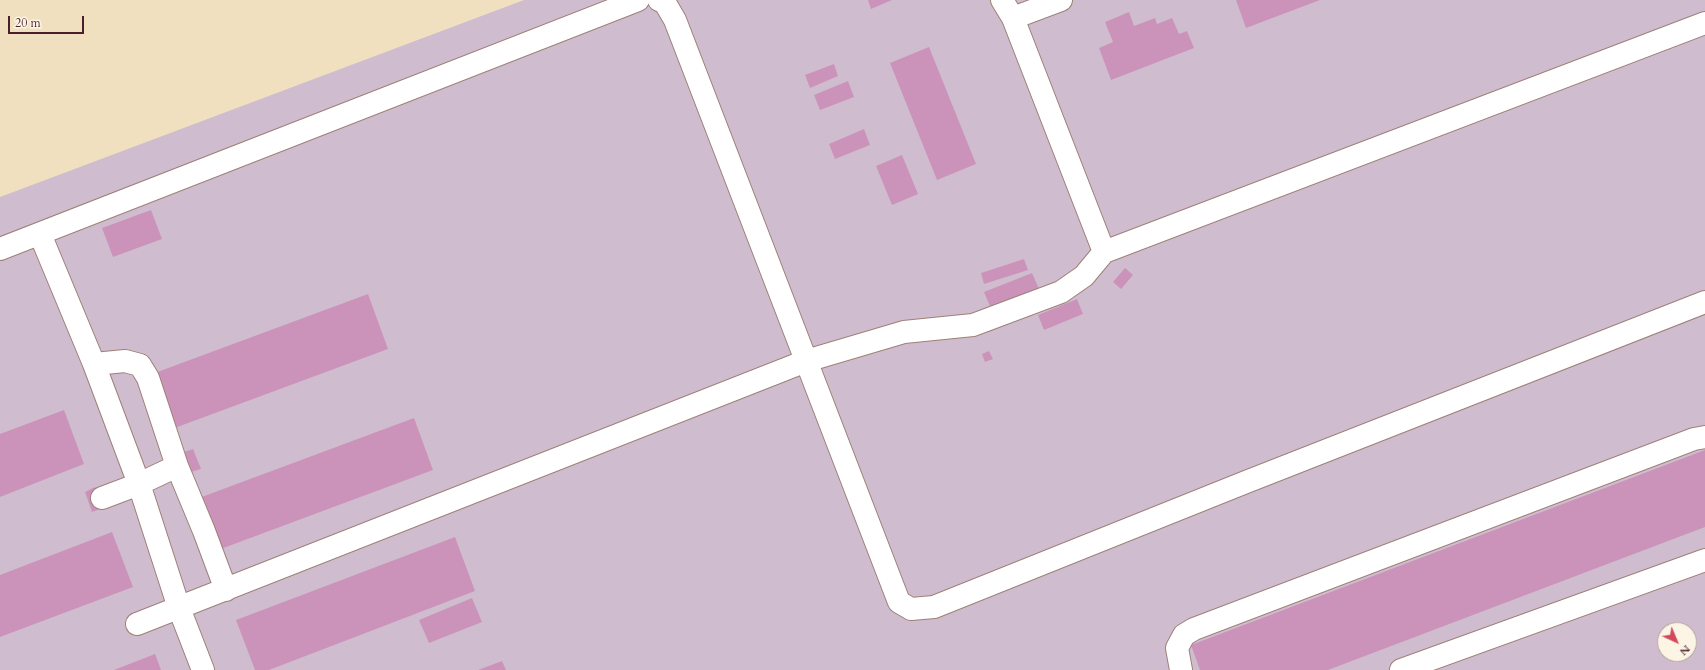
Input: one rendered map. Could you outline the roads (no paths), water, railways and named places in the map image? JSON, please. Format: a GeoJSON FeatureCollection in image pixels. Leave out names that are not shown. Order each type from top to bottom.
{"type":"FeatureCollection","features":[{"type":"Feature","properties":{"kind":"lane"},"geometry":{"type":"LineString","coordinates":[[0,249],[638,0]]}},
{"type":"Feature","properties":{"kind":"lane"},"geometry":{"type":"LineString","coordinates":[[659,0],[665,3],[675,20],[899,602],[911,609],[934,607],[1246,482],[1705,302]]}},
{"type":"Feature","properties":{"kind":"lane"},"geometry":{"type":"LineString","coordinates":[[1061,0],[1008,9],[1104,252]]}},
{"type":"Feature","properties":{"kind":"lane"},"geometry":{"type":"LineString","coordinates":[[137,624],[806,362],[904,332],[973,325],[1061,292],[1084,276],[1104,252],[1705,23]]}},
{"type":"Feature","properties":{"kind":"lane"},"geometry":{"type":"LineString","coordinates":[[40,234],[94,364],[138,484],[179,608],[203,670]]}},
{"type":"Feature","properties":{"kind":"lane"},"geometry":{"type":"LineString","coordinates":[[94,364],[125,361],[140,365],[148,378],[177,466],[204,530],[226,590]]}},
{"type":"Feature","properties":{"kind":"lane"},"geometry":{"type":"LineString","coordinates":[[1181,670],[1176,648],[1184,635],[1194,629],[1671,447],[1705,437]]}},
{"type":"Feature","properties":{"kind":"lane"},"geometry":{"type":"LineString","coordinates":[[102,498],[138,484],[177,466]]}},
{"type":"Feature","properties":{"kind":"lane"},"geometry":{"type":"LineString","coordinates":[[1401,670],[1705,560]]}}]}
